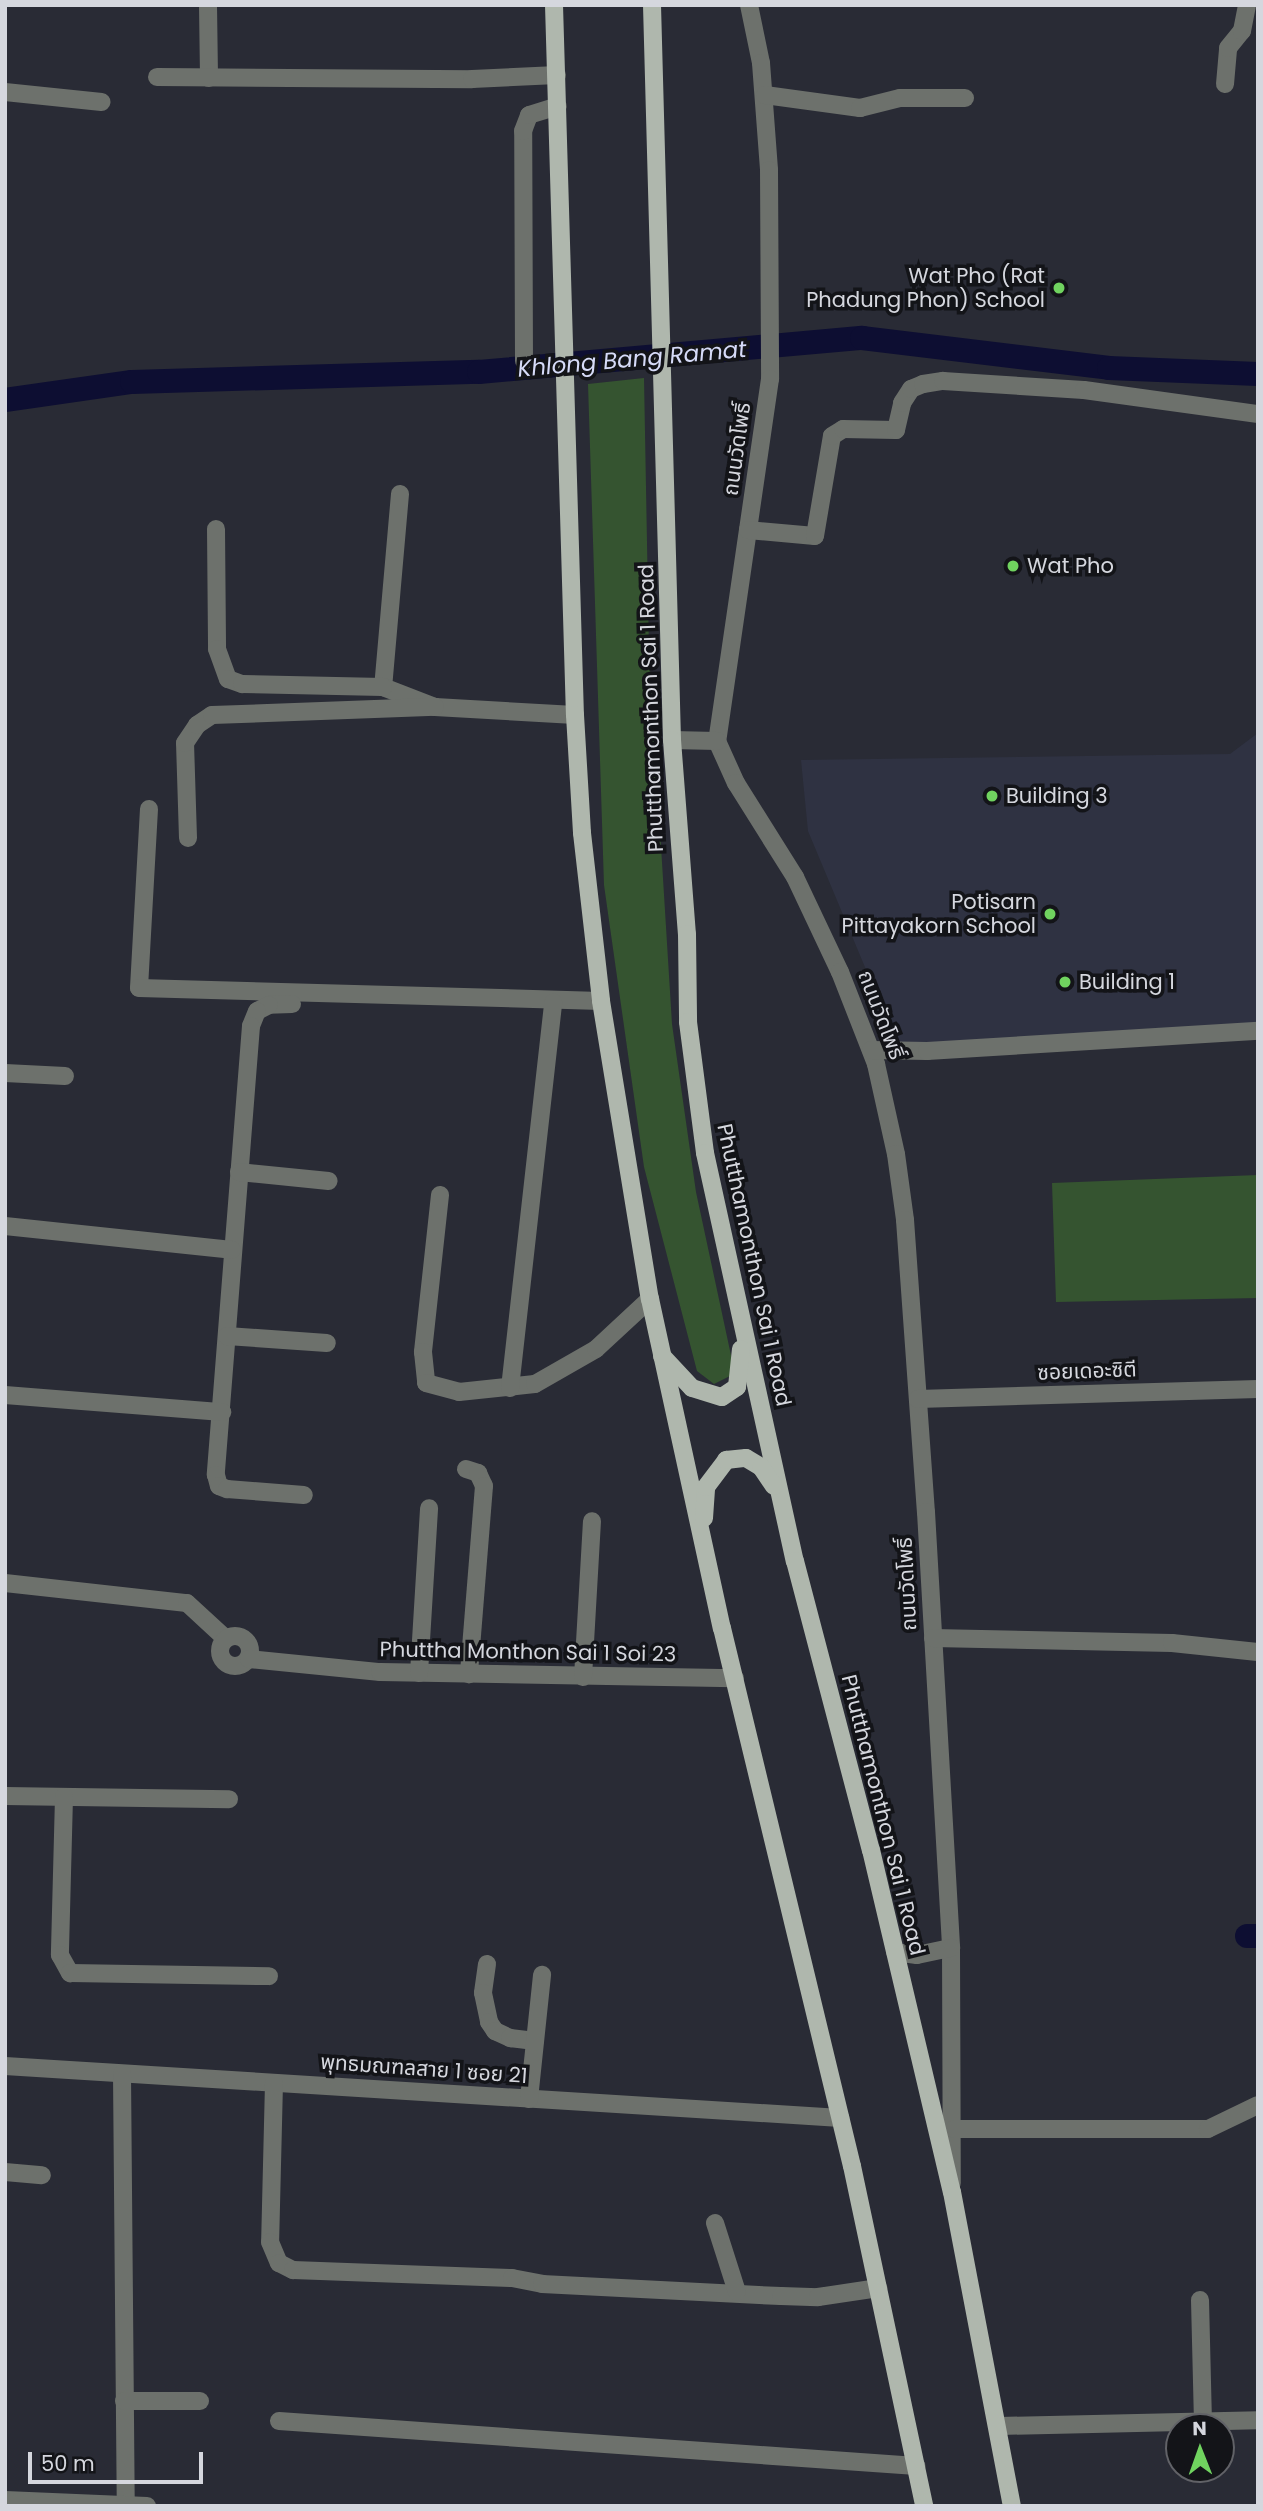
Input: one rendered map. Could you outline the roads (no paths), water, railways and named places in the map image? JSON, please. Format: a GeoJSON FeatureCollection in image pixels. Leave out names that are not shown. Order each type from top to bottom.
{"type":"FeatureCollection","features":[{"type":"Feature","properties":{"kind":"main road"},"geometry":{"type":"LineString","coordinates":[[554,5],[575,715],[583,846],[601,1001],[650,1299],[662,1356],[702,1539],[840,2118],[924,2506]]}},
{"type":"Feature","properties":{"kind":"main road","name":"Phutthamonthon Sai 1 Road"},"geometry":{"type":"LineString","coordinates":[[652,5],[672,740],[687,934],[688,1022],[705,1153],[780,1495],[895,1952],[952,2192],[1000,2426],[1012,2506]]}},
{"type":"Feature","properties":{"kind":"main road"},"geometry":{"type":"LineString","coordinates":[[662,1356],[692,1388],[722,1397],[737,1387],[742,1328]]}},
{"type":"Feature","properties":{"kind":"main road"},"geometry":{"type":"LineString","coordinates":[[702,1539],[706,1487],[726,1460],[746,1458],[761,1467],[780,1495]]}},
{"type":"Feature","properties":{"kind":"street"},"geometry":{"type":"LineString","coordinates":[[208,5],[209,78]]}},
{"type":"Feature","properties":{"kind":"street","name":"ถนนวัดโพธิ์"},"geometry":{"type":"LineString","coordinates":[[749,5],[765,95],[772,296],[770,379],[717,741],[736,783],[813,911],[871,1049],[886,1101],[905,1220],[933,1638],[951,1948],[954,2129],[952,2192]]}},
{"type":"Feature","properties":{"kind":"street"},"geometry":{"type":"LineString","coordinates":[[1225,84],[1228,48],[1242,31],[1247,5]]}},
{"type":"Feature","properties":{"kind":"street"},"geometry":{"type":"LineString","coordinates":[[157,78],[557,75]]}},
{"type":"Feature","properties":{"kind":"street"},"geometry":{"type":"LineString","coordinates":[[5,92],[102,102]]}},
{"type":"Feature","properties":{"kind":"street"},"geometry":{"type":"LineString","coordinates":[[765,95],[860,108],[900,98],[965,98]]}},
{"type":"Feature","properties":{"kind":"street"},"geometry":{"type":"LineString","coordinates":[[524,361],[523,131],[530,115],[558,106]]}},
{"type":"Feature","properties":{"kind":"street"},"geometry":{"type":"LineString","coordinates":[[748,530],[816,537],[832,436],[843,429],[896,430],[902,403],[911,389],[923,384],[955,381],[1084,390],[1258,414]]}},
{"type":"Feature","properties":{"kind":"street"},"geometry":{"type":"LineString","coordinates":[[383,687],[400,494]]}},
{"type":"Feature","properties":{"kind":"street"},"geometry":{"type":"LineString","coordinates":[[216,529],[217,649],[228,679],[242,684],[383,687],[435,707]]}},
{"type":"Feature","properties":{"kind":"street"},"geometry":{"type":"LineString","coordinates":[[188,838],[185,743],[197,725],[212,715],[435,707],[575,715]]}},
{"type":"Feature","properties":{"kind":"street"},"geometry":{"type":"LineString","coordinates":[[672,740],[717,741]]}},
{"type":"Feature","properties":{"kind":"street"},"geometry":{"type":"LineString","coordinates":[[149,809],[139,988],[553,1002],[601,1001]]}},
{"type":"Feature","properties":{"kind":"street"},"geometry":{"type":"LineString","coordinates":[[509,1388],[553,1002]]}},
{"type":"Feature","properties":{"kind":"street"},"geometry":{"type":"LineString","coordinates":[[304,1495],[219,1486],[216,1475],[251,1026],[257,1011],[269,1004],[320,1004]]}},
{"type":"Feature","properties":{"kind":"street"},"geometry":{"type":"LineString","coordinates":[[871,1049],[927,1051],[1258,1031]]}},
{"type":"Feature","properties":{"kind":"street"},"geometry":{"type":"LineString","coordinates":[[5,1073],[65,1076]]}},
{"type":"Feature","properties":{"kind":"street"},"geometry":{"type":"LineString","coordinates":[[239,1172],[329,1181]]}},
{"type":"Feature","properties":{"kind":"street"},"geometry":{"type":"LineString","coordinates":[[440,1195],[423,1352],[426,1383],[459,1392],[509,1388],[561,1373],[596,1349],[650,1299]]}},
{"type":"Feature","properties":{"kind":"street"},"geometry":{"type":"LineString","coordinates":[[5,1226],[232,1250]]}},
{"type":"Feature","properties":{"kind":"street"},"geometry":{"type":"LineString","coordinates":[[227,1336],[327,1343]]}},
{"type":"Feature","properties":{"kind":"street","name":"ซอยเดอะซิตี"},"geometry":{"type":"LineString","coordinates":[[918,1399],[1258,1389]]}},
{"type":"Feature","properties":{"kind":"street"},"geometry":{"type":"LineString","coordinates":[[5,1395],[222,1412]]}},
{"type":"Feature","properties":{"kind":"street"},"geometry":{"type":"LineString","coordinates":[[466,1469],[478,1473],[484,1486],[469,1674]]}},
{"type":"Feature","properties":{"kind":"street"},"geometry":{"type":"LineString","coordinates":[[419,1672],[429,1508]]}},
{"type":"Feature","properties":{"kind":"street"},"geometry":{"type":"LineString","coordinates":[[583,1677],[592,1521]]}},
{"type":"Feature","properties":{"kind":"street","name":"Phuttha Monthon Sai 1 Soi 23"},"geometry":{"type":"LineString","coordinates":[[5,1583],[187,1603],[226,1639],[239,1636],[247,1641],[249,1659],[319,1669],[583,1677],[736,1678]]}},
{"type":"Feature","properties":{"kind":"street"},"geometry":{"type":"LineString","coordinates":[[933,1638],[1172,1643],[1258,1652]]}},
{"type":"Feature","properties":{"kind":"street"},"geometry":{"type":"LineString","coordinates":[[5,1796],[229,1799]]}},
{"type":"Feature","properties":{"kind":"street"},"geometry":{"type":"LineString","coordinates":[[64,1797],[60,1955],[70,1973],[269,1976]]}},
{"type":"Feature","properties":{"kind":"street"},"geometry":{"type":"LineString","coordinates":[[895,1952],[917,1955],[951,1948]]}},
{"type":"Feature","properties":{"kind":"street"},"geometry":{"type":"LineString","coordinates":[[487,1964],[484,1993],[489,2022],[495,2031],[510,2038],[535,2041]]}},
{"type":"Feature","properties":{"kind":"street"},"geometry":{"type":"LineString","coordinates":[[529,2099],[542,1975]]}},
{"type":"Feature","properties":{"kind":"street","name":"พุทธมณฑลสาย 1 ซอย 21"},"geometry":{"type":"LineString","coordinates":[[5,2066],[840,2118]]}},
{"type":"Feature","properties":{"kind":"street"},"geometry":{"type":"LineString","coordinates":[[122,2074],[126,2505]]}},
{"type":"Feature","properties":{"kind":"street"},"geometry":{"type":"LineString","coordinates":[[274,2083],[270,2242],[279,2263],[293,2270],[512,2278],[542,2284],[818,2297],[878,2288]]}},
{"type":"Feature","properties":{"kind":"street"},"geometry":{"type":"LineString","coordinates":[[954,2129],[1208,2129],[1258,2105]]}},
{"type":"Feature","properties":{"kind":"street"},"geometry":{"type":"LineString","coordinates":[[5,2172],[42,2175]]}},
{"type":"Feature","properties":{"kind":"street"},"geometry":{"type":"LineString","coordinates":[[715,2223],[737,2292]]}},
{"type":"Feature","properties":{"kind":"street"},"geometry":{"type":"LineString","coordinates":[[1200,2300],[1203,2413]]}},
{"type":"Feature","properties":{"kind":"street"},"geometry":{"type":"LineString","coordinates":[[124,2401],[200,2401]]}},
{"type":"Feature","properties":{"kind":"street"},"geometry":{"type":"LineString","coordinates":[[1235,2420],[1258,2420]]}},
{"type":"Feature","properties":{"kind":"street"},"geometry":{"type":"LineString","coordinates":[[279,2421],[916,2466]]}},
{"type":"Feature","properties":{"kind":"street"},"geometry":{"type":"LineString","coordinates":[[1000,2426],[1165,2422]]}},
{"type":"Feature","properties":{"kind":"street"},"geometry":{"type":"LineString","coordinates":[[5,2500],[147,2506]]}},
{"type":"Feature","properties":{"kind":"waterway","name":"Khlong Bang Ramat"},"geometry":{"type":"LineString","coordinates":[[5,400],[132,382],[479,372],[862,338],[1109,368],[1258,374]]}},
{"type":"Feature","properties":{"kind":"waterway"},"geometry":{"type":"LineString","coordinates":[[1247,1936],[1258,1936]]}},
{"type":"Feature","properties":{"kind":"place","name":"Wat Pho (Rat Phadung Phon) School"},"geometry":{"type":"Point","coordinates":[1059,288]}},
{"type":"Feature","properties":{"kind":"place","name":"Wat Pho"},"geometry":{"type":"Point","coordinates":[1013,566]}},
{"type":"Feature","properties":{"kind":"place","name":"Building 3"},"geometry":{"type":"Point","coordinates":[992,796]}},
{"type":"Feature","properties":{"kind":"place","name":"Potisarn Pittayakorn School"},"geometry":{"type":"Point","coordinates":[1050,914]}},
{"type":"Feature","properties":{"kind":"place","name":"Building 1"},"geometry":{"type":"Point","coordinates":[1065,982]}}]}
